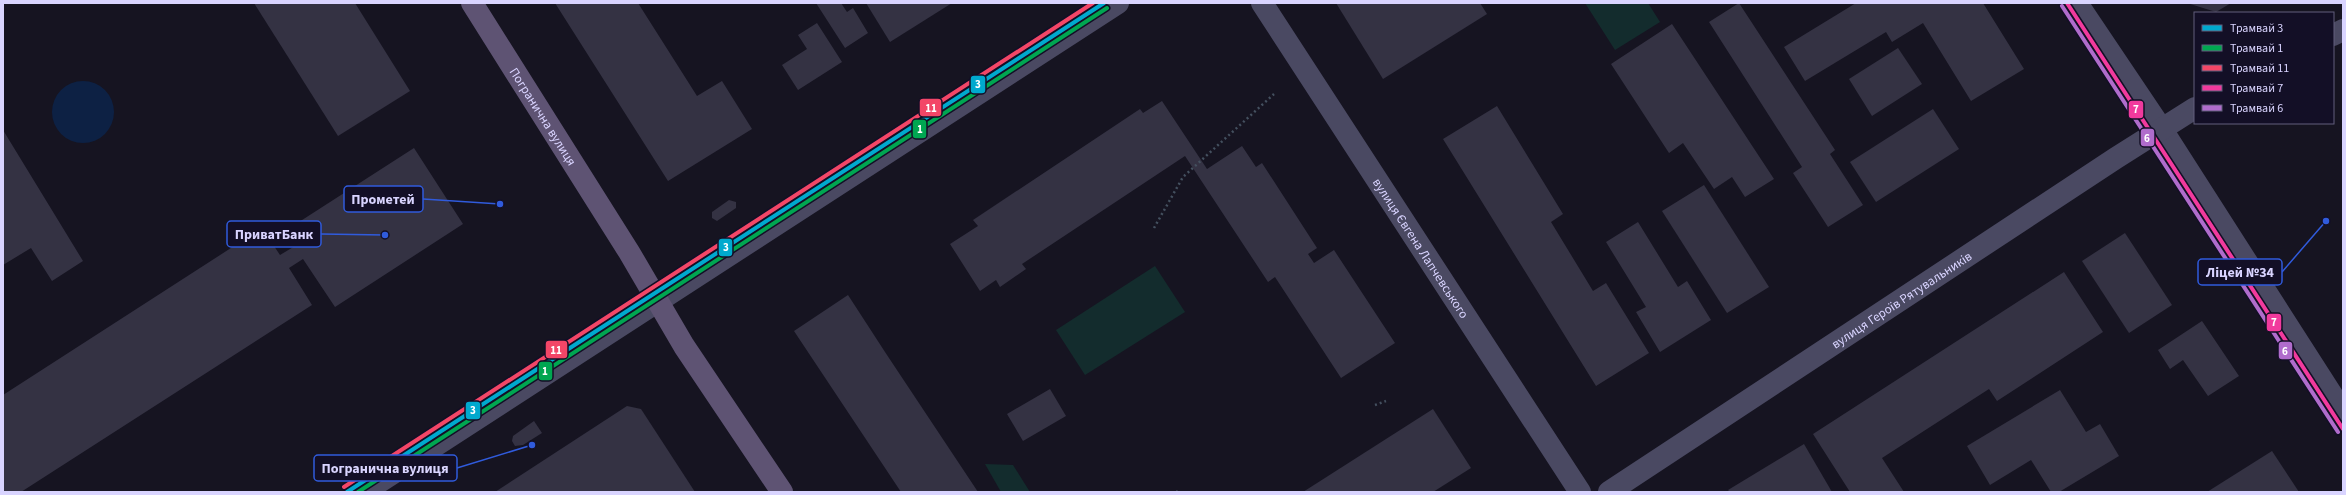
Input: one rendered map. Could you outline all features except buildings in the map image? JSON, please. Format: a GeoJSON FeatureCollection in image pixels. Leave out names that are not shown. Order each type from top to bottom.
{"type":"FeatureCollection","features":[{"type":"Feature","properties":{"kind":"main road","name":"Погранична вулиця"},"geometry":{"type":"LineString","coordinates":[[472,3],[684,346],[782,492]]}},
{"type":"Feature","properties":{"kind":"street"},"geometry":{"type":"LineString","coordinates":[[364,492],[1118,3]]}},
{"type":"Feature","properties":{"kind":"street","name":"вулиця Євгена Лапчевського"},"geometry":{"type":"LineString","coordinates":[[1262,3],[1580,492]]}},
{"type":"Feature","properties":{"kind":"street"},"geometry":{"type":"LineString","coordinates":[[2077,3],[2161,128],[2343,412]]}},
{"type":"Feature","properties":{"kind":"street"},"geometry":{"type":"LineString","coordinates":[[2334,34],[2343,30]]}},
{"type":"Feature","properties":{"kind":"street","name":"вулиця Героїв Рятувальників"},"geometry":{"type":"LineString","coordinates":[[1609,492],[2161,128],[2194,109]]}},
{"type":"Feature","properties":{"kind":"path"},"geometry":{"type":"LineString","coordinates":[[1154,228],[1183,177],[1274,94]]}},
{"type":"Feature","properties":{"kind":"path"},"geometry":{"type":"LineString","coordinates":[[1375,405],[1386,401]]}},
{"type":"Feature","properties":{"kind":"green space"},"geometry":{"type":"Polygon","coordinates":[[[1585,3],[1648,3],[1660,22],[1615,50],[1585,3]]]}},
{"type":"Feature","properties":{"kind":"green space"},"geometry":{"type":"Polygon","coordinates":[[[1155,266],[1185,312],[1085,375],[1056,330],[1155,266]]]}},
{"type":"Feature","properties":{"kind":"green space"},"geometry":{"type":"Polygon","coordinates":[[[985,464],[1013,465],[1030,492],[1001,492],[985,464]]]}},
{"type":"Feature","properties":{"kind":"water"},"geometry":{"type":"Polygon","coordinates":[[[83,81],[100,86],[105,90],[109,95],[114,112],[109,129],[105,134],[100,138],[83,143],[66,138],[61,134],[57,129],[52,112],[57,95],[61,90],[66,86],[83,81]]]}},
{"type":"Feature","properties":{"kind":"tram line","name":"11"},"geometry":{"type":"LineString","coordinates":[[344,487],[1093,3]]}},
{"type":"Feature","properties":{"kind":"tram line"},"geometry":{"type":"LineString","coordinates":[[1080,18],[1097,3]]}},
{"type":"Feature","properties":{"kind":"tram line","name":"3"},"geometry":{"type":"LineString","coordinates":[[347,492],[1104,3]]}},
{"type":"Feature","properties":{"kind":"tram line","name":"7"},"geometry":{"type":"LineString","coordinates":[[2067,3],[2343,429]]}},
{"type":"Feature","properties":{"kind":"tram line","name":"6"},"geometry":{"type":"LineString","coordinates":[[2062,6],[2338,432]]}},
{"type":"Feature","properties":{"kind":"tram line","name":"1"},"geometry":{"type":"LineString","coordinates":[[358,492],[1107,8]]}},
{"type":"Feature","properties":{"kind":"place","name":"Прометей"},"geometry":{"type":"Point","coordinates":[500,204]}},
{"type":"Feature","properties":{"kind":"place","name":"Ліцей №34"},"geometry":{"type":"Point","coordinates":[2326,221]}},
{"type":"Feature","properties":{"kind":"place","name":"ПриватБанк"},"geometry":{"type":"Point","coordinates":[385,235]}},
{"type":"Feature","properties":{"kind":"place","name":"Погранична вулиця"},"geometry":{"type":"Point","coordinates":[532,445]}}]}
